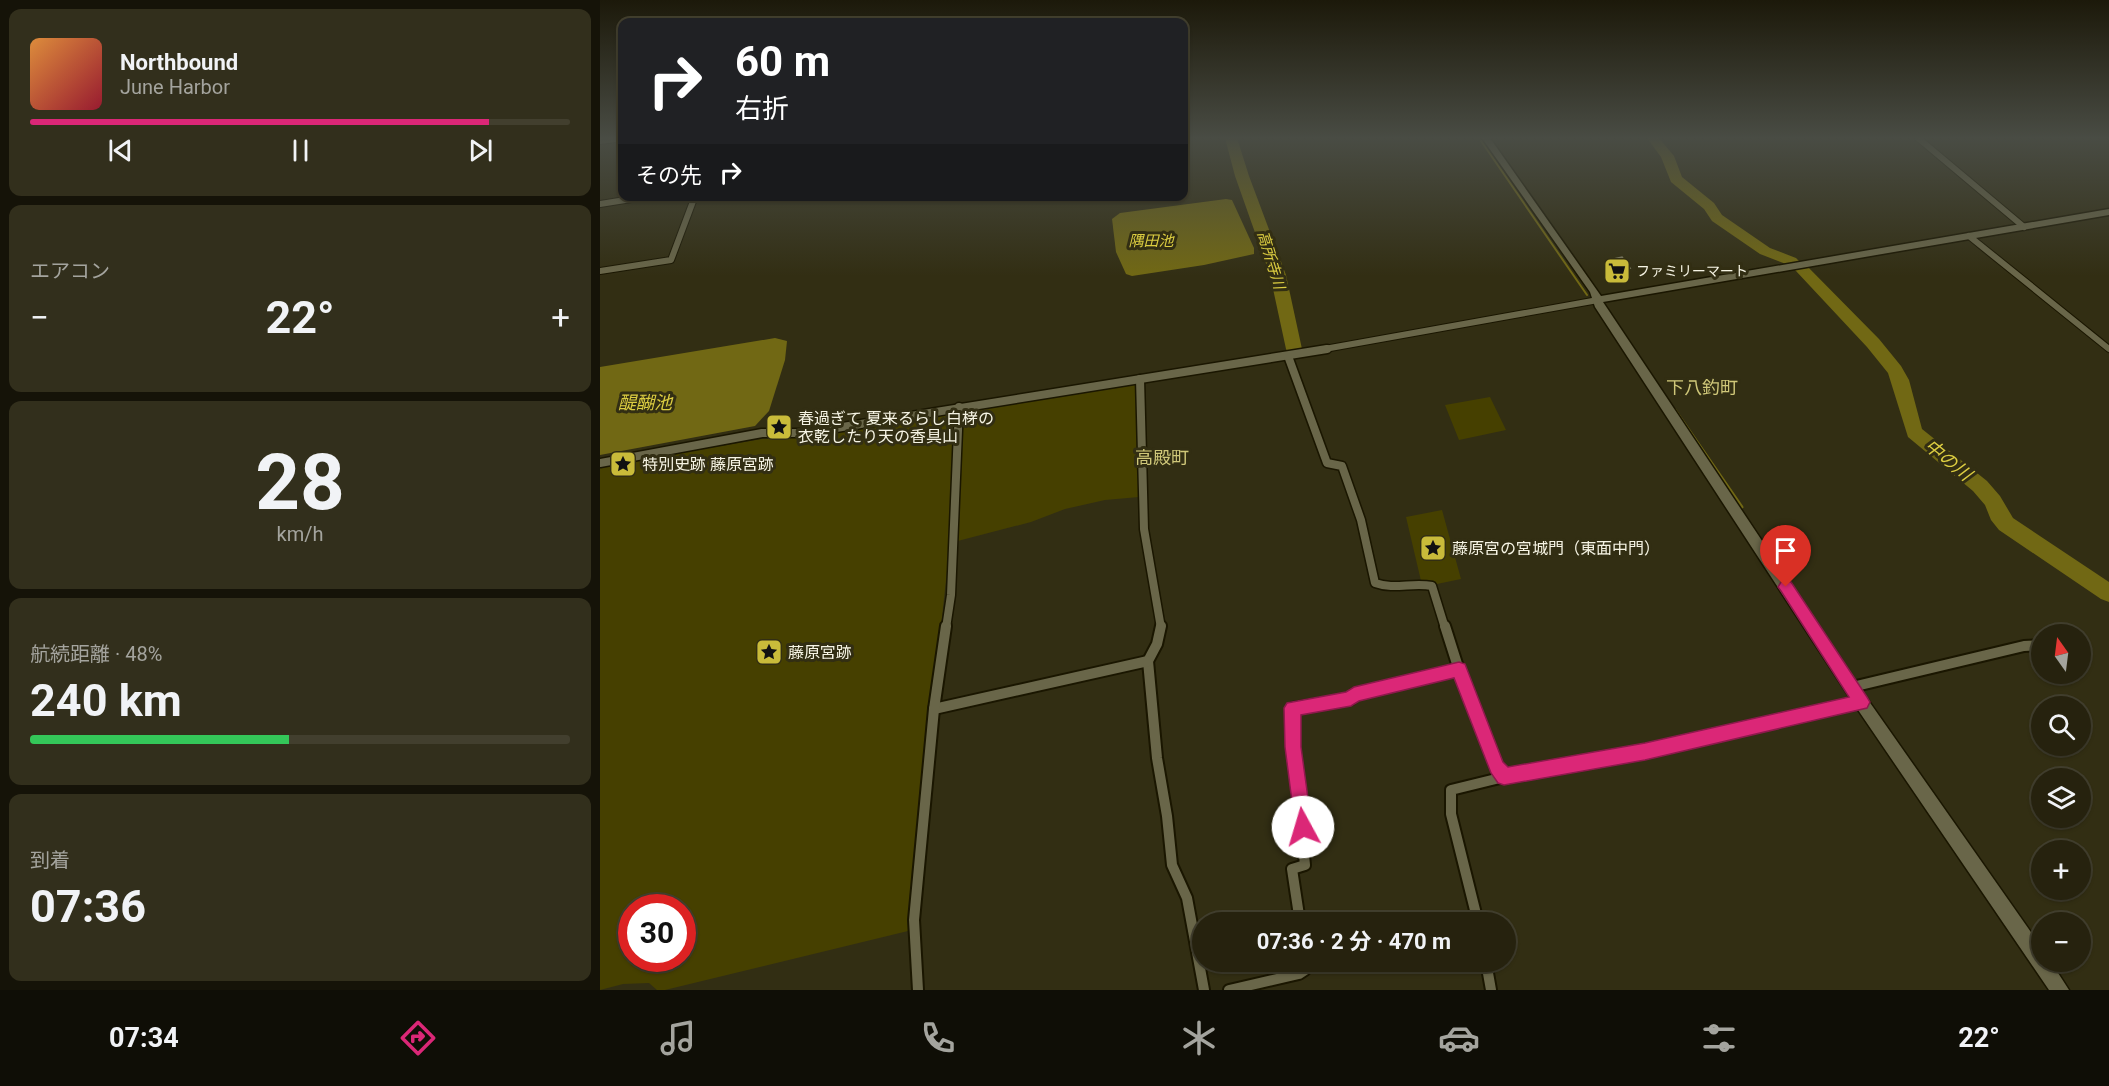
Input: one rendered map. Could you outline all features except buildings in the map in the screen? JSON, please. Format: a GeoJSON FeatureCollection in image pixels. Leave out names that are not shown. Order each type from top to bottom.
{"type":"FeatureCollection","features":[{"type":"Feature","properties":{"kind":"street"},"geometry":{"type":"LineString","coordinates":[[1519,184],[1595,291],[1600,307],[1861,702],[2060,990]]}},
{"type":"Feature","properties":{"kind":"street"},"geometry":{"type":"LineString","coordinates":[[1973,184],[2024,227]]}},
{"type":"Feature","properties":{"kind":"street"},"geometry":{"type":"LineString","coordinates":[[600,204],[619,201]]}},
{"type":"Feature","properties":{"kind":"street"},"geometry":{"type":"LineString","coordinates":[[600,271],[671,260],[693,201]]}},
{"type":"Feature","properties":{"kind":"street"},"geometry":{"type":"LineString","coordinates":[[600,463],[762,433],[805,433],[1288,357],[1598,300],[2109,212]]}},
{"type":"Feature","properties":{"kind":"street"},"geometry":{"type":"LineString","coordinates":[[1969,236],[2109,349]]}},
{"type":"Feature","properties":{"kind":"street"},"geometry":{"type":"LineString","coordinates":[[1288,357],[1327,463],[1342,466],[1361,520],[1375,583],[1383,587],[1424,584],[1432,586],[1459,670],[1497,767],[1504,777]]}},
{"type":"Feature","properties":{"kind":"street"},"geometry":{"type":"LineString","coordinates":[[1140,379],[1143,529],[1162,624],[1157,644],[1149,661],[1157,758],[1172,865],[1187,898],[1204,990]]}},
{"type":"Feature","properties":{"kind":"street"},"geometry":{"type":"LineString","coordinates":[[918,990],[914,920],[934,709],[951,595],[959,407]]}},
{"type":"Feature","properties":{"kind":"street"},"geometry":{"type":"LineString","coordinates":[[1852,687],[2031,646]]}},
{"type":"Feature","properties":{"kind":"street"},"geometry":{"type":"LineString","coordinates":[[934,709],[1149,661]]}},
{"type":"Feature","properties":{"kind":"street"},"geometry":{"type":"LineString","coordinates":[[1298,912],[1292,869],[1305,865],[1293,747],[1293,708],[1351,699],[1354,694],[1379,687],[1459,670]]}},
{"type":"Feature","properties":{"kind":"street"},"geometry":{"type":"LineString","coordinates":[[1476,912],[1451,814],[1451,790],[1504,777],[1645,751],[1861,702]]}},
{"type":"Feature","properties":{"kind":"street"},"geometry":{"type":"LineString","coordinates":[[1229,990],[1302,972]]}},
{"type":"Feature","properties":{"kind":"street"},"geometry":{"type":"LineString","coordinates":[[1488,972],[1491,990]]}},
{"type":"Feature","properties":{"kind":"shaded area","name":"藤原宮跡"},"geometry":{"type":"Polygon","coordinates":[[[1133,384],[1137,386],[1139,497],[1105,500],[1065,509],[1031,522],[950,543],[908,931],[665,990],[657,990],[649,983],[623,984],[600,990],[600,466],[762,439],[800,437],[1133,384]]]}},
{"type":"Feature","properties":{"kind":"shaded area"},"geometry":{"type":"Polygon","coordinates":[[[1490,397],[1506,430],[1459,440],[1445,405],[1490,397]]]}},
{"type":"Feature","properties":{"kind":"shaded area","name":"藤原宮の宮城門（東面中門）"},"geometry":{"type":"Polygon","coordinates":[[[1442,510],[1461,579],[1437,584],[1432,581],[1421,581],[1406,517],[1442,510]]]}},
{"type":"Feature","properties":{"kind":"water","name":"隅田池"},"geometry":{"type":"Polygon","coordinates":[[[1232,200],[1254,248],[1254,254],[1204,265],[1132,276],[1126,274],[1116,252],[1112,219],[1120,213],[1232,200]]]}},
{"type":"Feature","properties":{"kind":"water","name":"醍醐池"},"geometry":{"type":"Polygon","coordinates":[[[775,338],[787,341],[785,360],[769,411],[755,426],[600,455],[600,367],[775,338]]]}},
{"type":"Feature","properties":{"kind":"waterway","name":"高所寺川"},"geometry":{"type":"LineString","coordinates":[[1245,184],[1278,275],[1294,349]]}},
{"type":"Feature","properties":{"kind":"waterway"},"geometry":{"type":"LineString","coordinates":[[1511,184],[1587,295]]}},
{"type":"Feature","properties":{"kind":"waterway","name":"中の川"},"geometry":{"type":"LineString","coordinates":[[1682,184],[1709,206],[1717,218],[1765,251],[1791,261]]}},
{"type":"Feature","properties":{"kind":"waterway","name":"中の川"},"geometry":{"type":"LineString","coordinates":[[1801,268],[1873,343],[1895,370],[1900,380],[1914,432],[1980,486],[1993,501],[1998,514],[2006,524],[2109,593]]}},
{"type":"Feature","properties":{"kind":"waterway"},"geometry":{"type":"LineString","coordinates":[[1675,410],[1742,507]]}},
{"type":"Feature","properties":{"kind":"place","name":"ファミリーマート"},"geometry":{"type":"Point","coordinates":[1617,271]}},
{"type":"Feature","properties":{"kind":"place","name":"春過ぎて 夏来るらし白𣑥の 衣乾したり天の香具山"},"geometry":{"type":"Point","coordinates":[779,427]}},
{"type":"Feature","properties":{"kind":"place","name":"特別史跡 藤原宮跡"},"geometry":{"type":"Point","coordinates":[623,464]}},
{"type":"Feature","properties":{"kind":"place","name":"藤原宮の宮城門（東面中門）"},"geometry":{"type":"Point","coordinates":[1433,548]}},
{"type":"Feature","properties":{"kind":"place","name":"藤原宮跡"},"geometry":{"type":"Point","coordinates":[769,652]}},
{"type":"Feature","properties":{"kind":"district","name":"下八釣町"},"geometry":{"type":"Point","coordinates":[1702,388]}},
{"type":"Feature","properties":{"kind":"district","name":"高殿町"},"geometry":{"type":"Point","coordinates":[1162,458]}},
{"type":"Feature","properties":{"kind":"route"},"geometry":{"type":"LineString","coordinates":[[1303,827],[1293,747],[1293,708],[1351,699],[1354,694],[1414,681],[1446,671],[1459,670],[1497,767],[1504,777],[1645,751],[1861,702],[1786,587]]}}]}
